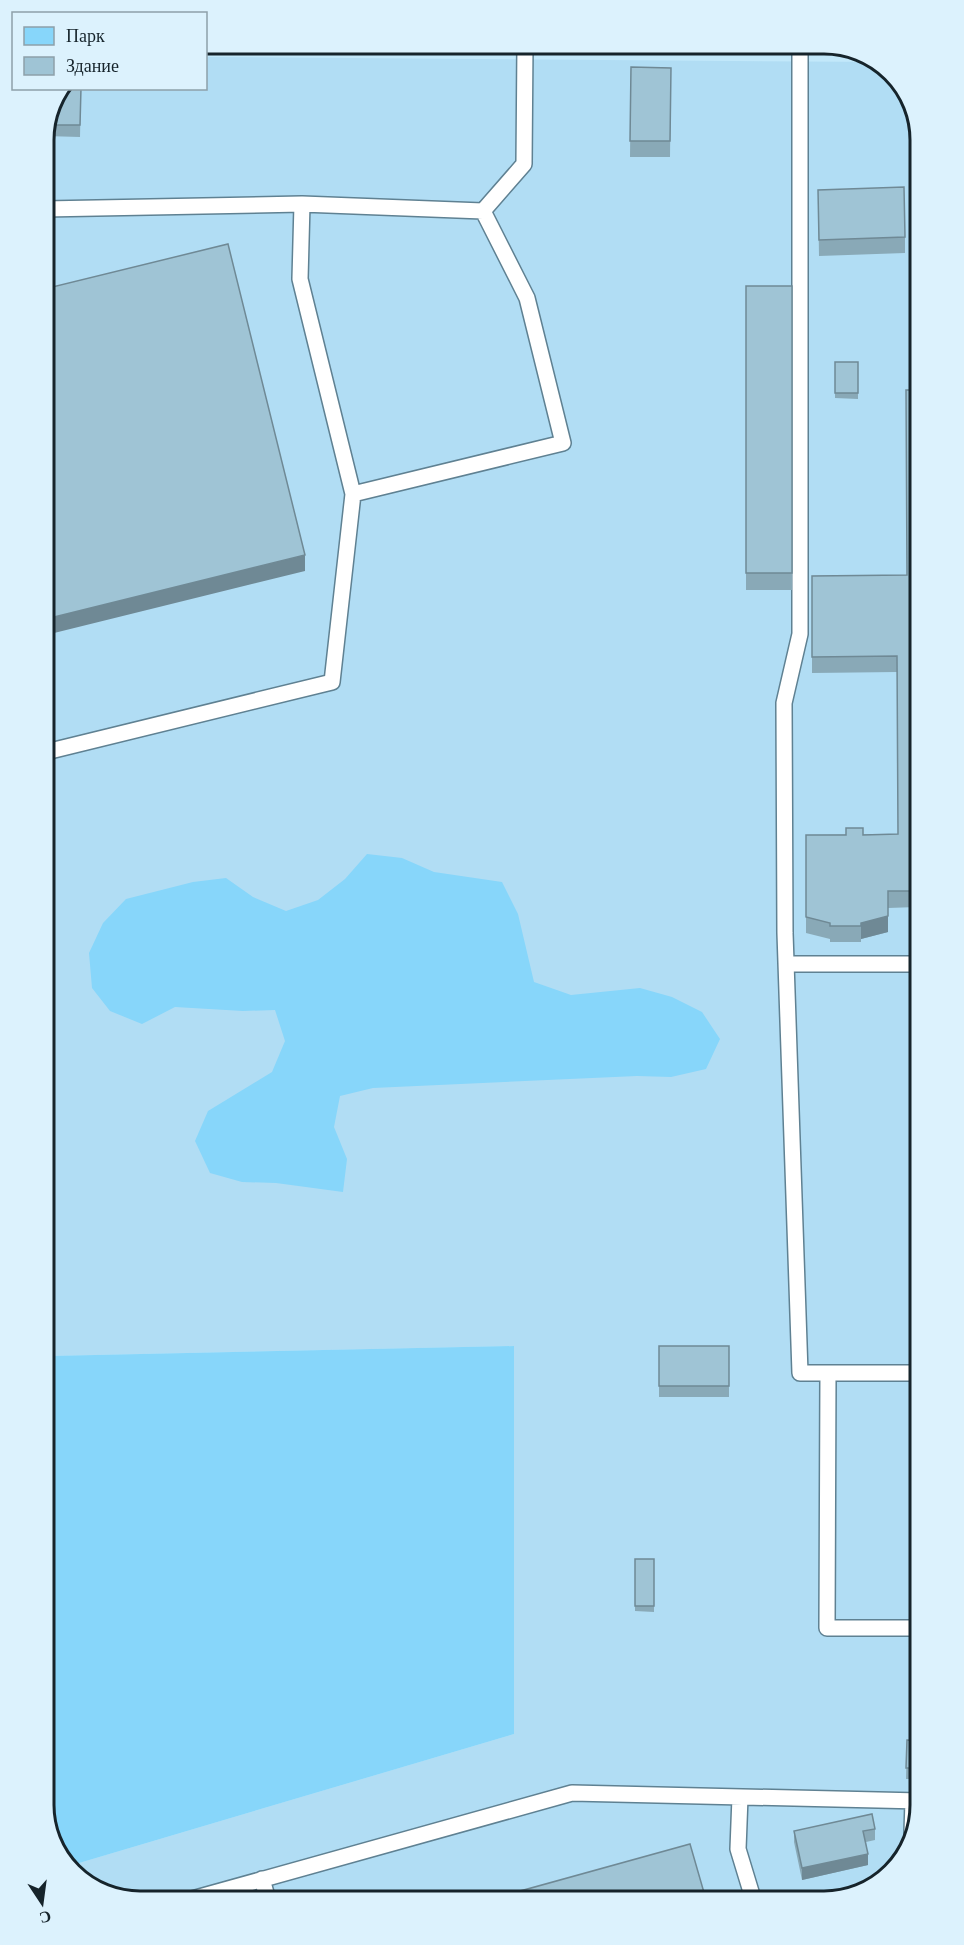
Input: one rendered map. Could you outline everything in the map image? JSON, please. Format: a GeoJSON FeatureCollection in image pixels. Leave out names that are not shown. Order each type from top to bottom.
{"type":"FeatureCollection","features":[{"type":"Feature","properties":{"kind":"lane"},"geometry":{"type":"LineString","coordinates":[[483,211],[524,164],[525,54]]}},
{"type":"Feature","properties":{"kind":"lane"},"geometry":{"type":"LineString","coordinates":[[800,54],[800,634],[784,703],[786,964],[800,1373],[910,1373]]}},
{"type":"Feature","properties":{"kind":"lane"},"geometry":{"type":"LineString","coordinates":[[54,210],[302,204],[483,211]]}},
{"type":"Feature","properties":{"kind":"lane"},"geometry":{"type":"LineString","coordinates":[[54,750],[332,682],[352,494],[300,279],[302,204]]}},
{"type":"Feature","properties":{"kind":"lane"},"geometry":{"type":"LineString","coordinates":[[352,494],[563,442],[527,298],[483,211]]}},
{"type":"Feature","properties":{"kind":"lane"},"geometry":{"type":"LineString","coordinates":[[786,964],[910,964]]}},
{"type":"Feature","properties":{"kind":"lane"},"geometry":{"type":"LineString","coordinates":[[828,1373],[827,1628],[910,1628]]}},
{"type":"Feature","properties":{"kind":"lane"},"geometry":{"type":"LineString","coordinates":[[220,1891],[572,1793],[910,1801]]}},
{"type":"Feature","properties":{"kind":"lane"},"geometry":{"type":"LineString","coordinates":[[740,1797],[738,1849],[751,1891]]}},
{"type":"Feature","properties":{"kind":"lane"},"geometry":{"type":"LineString","coordinates":[[262,1879],[265,1891]]}},
{"type":"Feature","properties":{"kind":"shaded area"},"geometry":{"type":"Polygon","coordinates":[[[207,57],[859,62],[885,79],[899,97],[903,107],[910,140],[910,1805],[907,1828],[903,1838],[889,1862],[867,1880],[841,1889],[824,1891],[134,1891],[112,1886],[87,1873],[77,1864],[514,1734],[514,1346],[54,1356],[54,134],[57,117],[70,90],[207,90],[207,57]]]}},
{"type":"Feature","properties":{"kind":"green space"},"geometry":{"type":"Polygon","coordinates":[[[367,854],[402,858],[434,872],[502,882],[518,914],[534,982],[571,995],[640,988],[672,997],[702,1012],[720,1039],[706,1069],[671,1077],[637,1076],[373,1088],[340,1096],[334,1127],[347,1159],[343,1192],[276,1183],[242,1182],[210,1173],[195,1141],[208,1111],[272,1072],[285,1041],[275,1010],[243,1011],[175,1007],[142,1024],[110,1011],[92,988],[89,953],[103,923],[126,899],[193,882],[226,878],[253,897],[286,911],[318,900],[345,879],[367,854]]]}},
{"type":"Feature","properties":{"kind":"green space"},"geometry":{"type":"Polygon","coordinates":[[[514,1346],[514,1734],[77,1864],[65,1848],[61,1838],[54,1805],[54,1356],[514,1346]]]}},
{"type":"Feature","properties":{"kind":"building"},"geometry":{"type":"Polygon","coordinates":[[[631,67],[671,68],[670,141],[630,141],[631,67]]]}},
{"type":"Feature","properties":{"kind":"building"},"geometry":{"type":"Polygon","coordinates":[[[70,90],[81,90],[80,125],[56,125],[70,90]]]}},
{"type":"Feature","properties":{"kind":"building"},"geometry":{"type":"Polygon","coordinates":[[[904,187],[905,237],[819,240],[818,190],[904,187]]]}},
{"type":"Feature","properties":{"kind":"building"},"geometry":{"type":"Polygon","coordinates":[[[228,244],[305,555],[54,617],[54,287],[228,244]]]}},
{"type":"Feature","properties":{"kind":"building"},"geometry":{"type":"Polygon","coordinates":[[[746,286],[792,286],[792,573],[746,573],[746,286]]]}},
{"type":"Feature","properties":{"kind":"building"},"geometry":{"type":"Polygon","coordinates":[[[835,362],[858,362],[858,393],[835,393],[835,362]]]}},
{"type":"Feature","properties":{"kind":"building"},"geometry":{"type":"Polygon","coordinates":[[[906,390],[910,390],[910,891],[888,891],[888,916],[861,923],[861,926],[830,926],[830,923],[806,917],[806,835],[846,835],[846,828],[863,828],[863,835],[898,834],[897,656],[812,657],[812,576],[907,575],[906,390]]]}},
{"type":"Feature","properties":{"kind":"building"},"geometry":{"type":"Polygon","coordinates":[[[659,1346],[729,1346],[729,1386],[659,1386],[659,1346]]]}},
{"type":"Feature","properties":{"kind":"building"},"geometry":{"type":"Polygon","coordinates":[[[635,1559],[654,1559],[654,1606],[635,1606],[635,1559]]]}},
{"type":"Feature","properties":{"kind":"building"},"geometry":{"type":"Polygon","coordinates":[[[907,1740],[910,1740],[910,1768],[906,1768],[907,1740]]]}},
{"type":"Feature","properties":{"kind":"building"},"geometry":{"type":"Polygon","coordinates":[[[872,1814],[875,1829],[863,1831],[868,1854],[802,1868],[794,1831],[872,1814]]]}},
{"type":"Feature","properties":{"kind":"building"},"geometry":{"type":"Polygon","coordinates":[[[690,1844],[704,1891],[520,1891],[690,1844]]]}}]}
